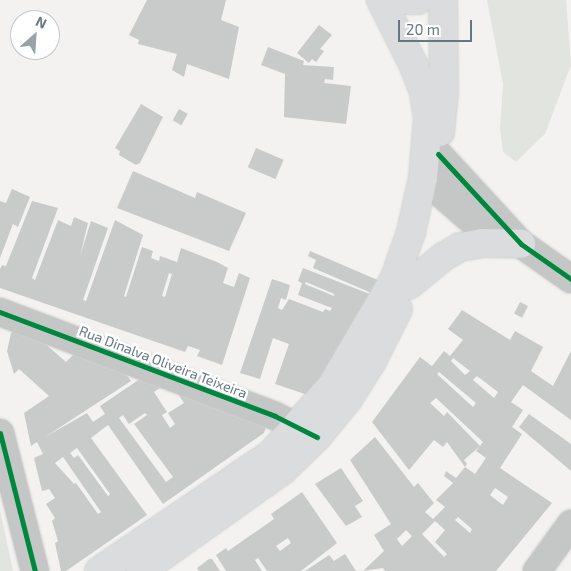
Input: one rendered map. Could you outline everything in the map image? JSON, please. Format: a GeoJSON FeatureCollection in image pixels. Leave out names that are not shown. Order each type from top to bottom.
{"type":"FeatureCollection","features":[{"type":"Feature","properties":{"kind":"main road"},"geometry":{"type":"LineString","coordinates":[[100,571],[231,485],[271,454],[307,432],[348,399],[372,361],[409,285],[428,229],[428,118],[424,92],[381,0]]}},
{"type":"Feature","properties":{"kind":"main road"},"geometry":{"type":"LineString","coordinates":[[389,0],[418,0]]}},
{"type":"Feature","properties":{"kind":"main road"},"geometry":{"type":"LineString","coordinates":[[141,571],[283,470],[307,432],[395,278],[438,154],[444,92],[443,0]]}},
{"type":"Feature","properties":{"kind":"main road"},"geometry":{"type":"LineString","coordinates":[[409,285],[444,256],[460,248],[482,242],[520,244]]}},
{"type":"Feature","properties":{"kind":"street"},"geometry":{"type":"LineString","coordinates":[[438,154],[520,244]]}},
{"type":"Feature","properties":{"kind":"street"},"geometry":{"type":"LineString","coordinates":[[428,183],[476,224],[520,244],[571,279]]}},
{"type":"Feature","properties":{"kind":"street","name":"Rua Dinalva Oliveira Teixeira"},"geometry":{"type":"LineString","coordinates":[[0,312],[307,432]]}},
{"type":"Feature","properties":{"kind":"street"},"geometry":{"type":"LineString","coordinates":[[0,433],[35,571]]}},
{"type":"Feature","properties":{"kind":"street"},"geometry":{"type":"LineString","coordinates":[[537,571],[571,524]]}},
{"type":"Feature","properties":{"kind":"shaded area"},"geometry":{"type":"Polygon","coordinates":[[[487,0],[566,0],[571,65],[545,134],[516,162],[503,152],[500,129],[503,84],[487,0]]]}},
{"type":"Feature","properties":{"kind":"shaded area"},"geometry":{"type":"Polygon","coordinates":[[[0,510],[13,571],[0,571],[0,510]]]}},
{"type":"Feature","properties":{"kind":"building"},"geometry":{"type":"Polygon","coordinates":[[[147,0],[226,0],[221,20],[239,27],[229,79],[187,64],[184,77],[172,70],[177,54],[138,44],[139,40],[129,35],[147,0]]]}},
{"type":"Feature","properties":{"kind":"building"},"geometry":{"type":"Polygon","coordinates":[[[319,25],[332,35],[320,49],[324,51],[316,62],[312,59],[309,63],[297,53],[319,25]]]}},
{"type":"Feature","properties":{"kind":"building"},"geometry":{"type":"Polygon","coordinates":[[[268,47],[304,61],[303,65],[334,67],[333,80],[325,79],[324,83],[351,86],[346,124],[284,117],[285,74],[261,65],[268,47]]]}},
{"type":"Feature","properties":{"kind":"building"},"geometry":{"type":"Polygon","coordinates":[[[141,104],[163,117],[140,163],[136,165],[119,155],[120,151],[115,148],[141,104]]]}},
{"type":"Feature","properties":{"kind":"building"},"geometry":{"type":"Polygon","coordinates":[[[179,109],[188,114],[181,125],[173,120],[179,109]]]}},
{"type":"Feature","properties":{"kind":"building"},"geometry":{"type":"Polygon","coordinates":[[[256,148],[284,160],[275,179],[248,167],[256,148]]]}},
{"type":"Feature","properties":{"kind":"building"},"geometry":{"type":"Polygon","coordinates":[[[133,171],[195,198],[197,192],[246,213],[229,251],[117,208],[133,171]]]}},
{"type":"Feature","properties":{"kind":"building"},"geometry":{"type":"Polygon","coordinates":[[[12,189],[30,197],[18,227],[13,224],[0,258],[0,201],[6,203],[12,189]]]}},
{"type":"Feature","properties":{"kind":"building"},"geometry":{"type":"Polygon","coordinates":[[[32,201],[58,208],[32,278],[35,280],[58,220],[71,226],[74,217],[88,223],[80,256],[91,221],[108,228],[83,300],[86,301],[115,220],[143,235],[124,296],[126,297],[142,247],[153,251],[151,258],[159,261],[160,256],[177,262],[181,248],[217,262],[228,268],[223,283],[234,287],[239,273],[250,278],[222,365],[197,356],[200,350],[188,346],[185,352],[0,288],[0,269],[2,265],[6,266],[32,201]],[[169,273],[162,296],[165,297],[172,274],[169,273]]]}},
{"type":"Feature","properties":{"kind":"building"},"geometry":{"type":"Polygon","coordinates":[[[310,251],[380,281],[381,297],[313,268],[316,260],[308,256],[310,251]]]}},
{"type":"Feature","properties":{"kind":"building"},"geometry":{"type":"Polygon","coordinates":[[[303,268],[380,298],[308,395],[275,384],[289,344],[273,338],[260,379],[240,373],[272,279],[290,285],[286,300],[281,298],[278,308],[282,310],[289,299],[323,312],[325,309],[330,311],[332,308],[298,295],[302,283],[298,281],[303,268]],[[306,282],[305,284],[334,296],[334,294],[306,282]]]}},
{"type":"Feature","properties":{"kind":"building"},"geometry":{"type":"Polygon","coordinates":[[[520,302],[528,306],[522,318],[514,314],[520,302]]]}},
{"type":"Feature","properties":{"kind":"building"},"geometry":{"type":"Polygon","coordinates":[[[462,310],[510,340],[515,331],[543,347],[531,371],[553,386],[571,351],[571,420],[523,385],[511,402],[523,410],[512,427],[522,434],[500,468],[552,503],[496,571],[385,571],[383,568],[363,571],[384,551],[374,535],[391,524],[350,460],[375,437],[414,487],[418,483],[434,503],[425,512],[433,519],[445,507],[436,500],[453,483],[444,476],[446,471],[456,478],[465,467],[447,442],[443,447],[434,440],[409,470],[372,422],[420,357],[432,366],[444,351],[450,356],[463,340],[448,329],[462,310]],[[453,358],[451,361],[465,375],[470,371],[453,358]],[[439,372],[437,374],[473,407],[476,403],[439,372]],[[477,376],[473,380],[494,398],[498,392],[477,376]],[[436,398],[430,403],[444,416],[447,412],[480,446],[483,442],[436,398]],[[480,446],[464,460],[467,464],[465,467],[475,474],[486,458],[476,451],[480,446]],[[495,488],[490,495],[503,505],[508,497],[495,488]],[[458,517],[455,520],[470,533],[472,529],[458,517]],[[435,521],[422,534],[444,557],[447,554],[435,542],[445,530],[435,521]],[[406,530],[397,539],[402,546],[412,536],[406,530]]]}},
{"type":"Feature","properties":{"kind":"building"},"geometry":{"type":"Polygon","coordinates":[[[21,327],[44,335],[41,340],[66,362],[80,348],[128,366],[123,370],[131,381],[45,437],[87,413],[93,422],[105,414],[100,406],[140,379],[137,376],[144,372],[169,381],[154,392],[167,412],[162,415],[170,428],[175,424],[168,413],[184,403],[170,382],[269,418],[264,433],[163,504],[108,425],[91,438],[147,515],[66,571],[61,571],[55,543],[58,541],[52,521],[55,518],[46,504],[55,498],[49,489],[42,491],[34,458],[43,454],[37,442],[31,446],[24,413],[49,396],[19,369],[14,374],[7,351],[11,333],[21,327]],[[145,413],[129,424],[123,415],[119,418],[166,482],[173,477],[134,424],[147,415],[145,413]],[[77,448],[70,453],[74,458],[78,455],[108,496],[110,494],[77,448]],[[63,457],[55,463],[74,484],[76,483],[98,514],[101,512],[63,457]]]}},
{"type":"Feature","properties":{"kind":"building"},"geometry":{"type":"Polygon","coordinates":[[[529,414],[571,444],[571,471],[519,427],[529,414]]]}},
{"type":"Feature","properties":{"kind":"building"},"geometry":{"type":"Polygon","coordinates":[[[341,468],[363,501],[355,506],[362,517],[346,526],[315,484],[341,468]]]}},
{"type":"Feature","properties":{"kind":"building"},"geometry":{"type":"Polygon","coordinates":[[[302,492],[337,543],[301,571],[267,571],[258,558],[255,560],[262,571],[226,571],[216,555],[226,548],[228,551],[274,519],[271,514],[302,492]],[[288,538],[276,546],[280,551],[291,543],[288,538]]]}},
{"type":"Feature","properties":{"kind":"building"},"geometry":{"type":"Polygon","coordinates":[[[345,554],[356,571],[305,571],[329,555],[334,561],[345,554]]]}},
{"type":"Feature","properties":{"kind":"building"},"geometry":{"type":"Polygon","coordinates":[[[209,559],[212,559],[220,571],[199,571],[197,568],[209,559]]]}},
{"type":"Feature","properties":{"kind":"cycle path"},"geometry":{"type":"LineString","coordinates":[[438,154],[521,244],[571,279]]}},
{"type":"Feature","properties":{"kind":"cycle path"},"geometry":{"type":"LineString","coordinates":[[0,312],[275,416],[317,437]]}},
{"type":"Feature","properties":{"kind":"cycle path"},"geometry":{"type":"LineString","coordinates":[[0,433],[35,571]]}}]}
